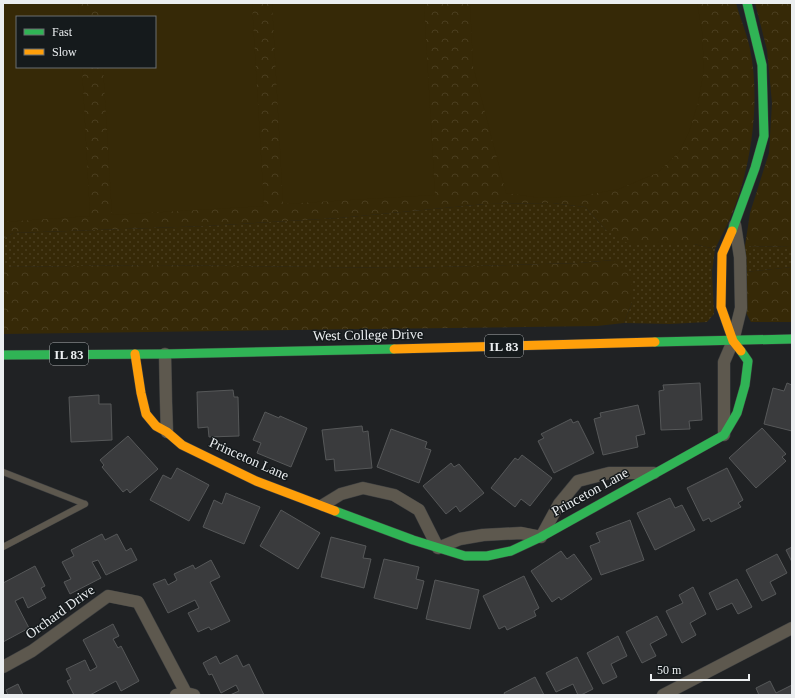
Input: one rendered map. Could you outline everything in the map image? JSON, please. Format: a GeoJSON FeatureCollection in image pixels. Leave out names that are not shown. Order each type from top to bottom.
{"type":"FeatureCollection","features":[{"type":"Feature","properties":{"kind":"street"},"geometry":{"type":"LineString","coordinates":[[724,435],[737,413],[745,385],[748,361],[733,341],[721,307],[722,254],[735,225],[764,136],[762,65],[747,3]]}},
{"type":"Feature","properties":{"kind":"street"},"geometry":{"type":"LineString","coordinates":[[724,435],[724,362],[733,341],[741,308],[740,257],[735,225]]}},
{"type":"Feature","properties":{"kind":"street","name":"IL 83"},"geometry":{"type":"LineString","coordinates":[[733,341],[792,340]]}},
{"type":"Feature","properties":{"kind":"street","name":"West College Drive"},"geometry":{"type":"LineString","coordinates":[[3,355],[166,354],[733,341]]}},
{"type":"Feature","properties":{"kind":"street","name":"Princeton Lane"},"geometry":{"type":"LineString","coordinates":[[135,354],[146,414],[156,426],[167,432],[182,445],[256,481],[414,540],[465,556],[487,556],[511,550],[541,537],[724,435]]}},
{"type":"Feature","properties":{"kind":"street"},"geometry":{"type":"LineString","coordinates":[[166,354],[167,432]]}},
{"type":"Feature","properties":{"kind":"street","name":"Princeton Lane"},"geometry":{"type":"LineString","coordinates":[[541,537],[560,504],[578,481],[609,472],[655,473]]}},
{"type":"Feature","properties":{"kind":"street"},"geometry":{"type":"LineString","coordinates":[[323,505],[340,494],[363,488],[394,495],[419,510],[438,548],[460,539],[483,535],[521,533],[541,537]]}},
{"type":"Feature","properties":{"kind":"street","name":"Orchard Drive"},"geometry":{"type":"LineString","coordinates":[[3,667],[32,652],[108,596],[138,602],[185,694]]}},
{"type":"Feature","properties":{"kind":"street"},"geometry":{"type":"LineString","coordinates":[[663,695],[792,628]]}},
{"type":"Feature","properties":{"kind":"lane"},"geometry":{"type":"LineString","coordinates":[[3,472],[85,504],[3,547]]}},
{"type":"Feature","properties":{"kind":"green space"},"geometry":{"type":"Polygon","coordinates":[[[3,3],[736,3],[749,43],[754,91],[752,136],[744,179],[730,219],[715,249],[694,244],[629,244],[606,230],[585,207],[552,203],[485,204],[339,218],[206,226],[13,233],[3,239],[3,3]]]}},
{"type":"Feature","properties":{"kind":"green space"},"geometry":{"type":"Polygon","coordinates":[[[3,3],[78,3],[79,16],[16,16],[16,68],[82,68],[90,216],[3,222],[3,3]]]}},
{"type":"Feature","properties":{"kind":"green space"},"geometry":{"type":"Polygon","coordinates":[[[100,3],[252,3],[264,206],[112,215],[103,68],[156,68],[156,16],[100,16],[100,3]]]}},
{"type":"Feature","properties":{"kind":"green space"},"geometry":{"type":"Polygon","coordinates":[[[272,3],[424,3],[435,195],[283,204],[272,3]]]}},
{"type":"Feature","properties":{"kind":"green space"},"geometry":{"type":"Polygon","coordinates":[[[470,3],[697,3],[702,31],[704,70],[698,103],[689,132],[679,152],[657,173],[619,189],[581,196],[540,198],[506,193],[473,66],[470,3]]]}},
{"type":"Feature","properties":{"kind":"green space"},"geometry":{"type":"Polygon","coordinates":[[[755,3],[792,3],[792,247],[745,246],[750,213],[769,153],[772,103],[767,50],[755,3]]]}},
{"type":"Feature","properties":{"kind":"green space"},"geometry":{"type":"Polygon","coordinates":[[[552,203],[585,207],[606,230],[694,244],[715,249],[712,272],[714,314],[707,322],[670,324],[624,323],[632,303],[613,260],[579,263],[405,268],[150,265],[3,267],[3,239],[13,233],[206,226],[339,218],[485,204],[552,203]]]}},
{"type":"Feature","properties":{"kind":"green space"},"geometry":{"type":"Polygon","coordinates":[[[745,246],[792,247],[792,267],[745,272],[745,246]]]}},
{"type":"Feature","properties":{"kind":"green space"},"geometry":{"type":"Polygon","coordinates":[[[613,260],[631,274],[632,303],[624,323],[597,326],[3,334],[3,267],[150,265],[405,268],[579,263],[613,260]]]}},
{"type":"Feature","properties":{"kind":"green space"},"geometry":{"type":"Polygon","coordinates":[[[792,267],[792,322],[751,322],[745,311],[745,272],[792,267]]]}},
{"type":"Feature","properties":{"kind":"building"},"geometry":{"type":"Polygon","coordinates":[[[700,383],[702,420],[689,421],[690,429],[661,430],[659,391],[664,390],[663,385],[700,383]]]}},
{"type":"Feature","properties":{"kind":"building"},"geometry":{"type":"Polygon","coordinates":[[[787,383],[792,385],[792,431],[764,424],[773,388],[784,391],[787,383]]]}},
{"type":"Feature","properties":{"kind":"building"},"geometry":{"type":"Polygon","coordinates":[[[233,390],[234,397],[238,397],[239,436],[209,437],[208,427],[198,428],[197,392],[233,390]]]}},
{"type":"Feature","properties":{"kind":"building"},"geometry":{"type":"Polygon","coordinates":[[[99,395],[99,404],[111,404],[112,440],[71,442],[69,397],[99,395]]]}},
{"type":"Feature","properties":{"kind":"building"},"geometry":{"type":"Polygon","coordinates":[[[638,405],[645,434],[636,436],[638,447],[603,455],[594,419],[601,417],[600,413],[638,405]]]}},
{"type":"Feature","properties":{"kind":"building"},"geometry":{"type":"Polygon","coordinates":[[[265,412],[279,418],[280,416],[307,428],[291,467],[257,453],[261,443],[253,440],[265,412]]]}},
{"type":"Feature","properties":{"kind":"building"},"geometry":{"type":"Polygon","coordinates":[[[571,419],[573,423],[578,421],[594,453],[554,473],[538,441],[544,438],[541,434],[571,419]]]}},
{"type":"Feature","properties":{"kind":"building"},"geometry":{"type":"Polygon","coordinates":[[[362,426],[363,432],[368,431],[372,468],[335,471],[334,459],[326,460],[322,430],[362,426]]]}},
{"type":"Feature","properties":{"kind":"building"},"geometry":{"type":"Polygon","coordinates":[[[762,428],[786,454],[782,457],[786,461],[756,488],[729,458],[762,428]]]}},
{"type":"Feature","properties":{"kind":"building"},"geometry":{"type":"Polygon","coordinates":[[[391,429],[427,442],[425,448],[431,450],[419,483],[377,467],[391,429]]]}},
{"type":"Feature","properties":{"kind":"building"},"geometry":{"type":"Polygon","coordinates":[[[128,436],[158,469],[130,493],[127,489],[123,492],[102,467],[104,465],[100,460],[128,436]]]}},
{"type":"Feature","properties":{"kind":"building"},"geometry":{"type":"Polygon","coordinates":[[[522,455],[552,478],[530,506],[521,499],[515,507],[491,488],[515,458],[518,460],[522,455]]]}},
{"type":"Feature","properties":{"kind":"building"},"geometry":{"type":"Polygon","coordinates":[[[451,463],[454,467],[459,464],[484,493],[460,512],[456,506],[446,514],[423,486],[451,463]]]}},
{"type":"Feature","properties":{"kind":"building"},"geometry":{"type":"Polygon","coordinates":[[[177,468],[209,485],[189,521],[150,500],[163,475],[171,479],[177,468]]]}},
{"type":"Feature","properties":{"kind":"building"},"geometry":{"type":"Polygon","coordinates":[[[727,468],[743,500],[738,503],[741,507],[711,522],[709,518],[703,521],[687,488],[727,468]]]}},
{"type":"Feature","properties":{"kind":"building"},"geometry":{"type":"Polygon","coordinates":[[[226,493],[260,507],[244,544],[203,527],[214,500],[222,504],[226,493]]]}},
{"type":"Feature","properties":{"kind":"building"},"geometry":{"type":"Polygon","coordinates":[[[670,498],[675,508],[682,505],[695,530],[655,550],[637,513],[670,498]]]}},
{"type":"Feature","properties":{"kind":"building"},"geometry":{"type":"Polygon","coordinates":[[[281,510],[320,533],[298,569],[260,546],[281,510]]]}},
{"type":"Feature","properties":{"kind":"building"},"geometry":{"type":"Polygon","coordinates":[[[630,520],[644,560],[601,575],[590,546],[600,542],[596,533],[630,520]]]}},
{"type":"Feature","properties":{"kind":"building"},"geometry":{"type":"Polygon","coordinates":[[[102,534],[105,540],[117,534],[126,551],[131,548],[137,560],[106,575],[98,560],[92,562],[101,578],[70,594],[64,582],[71,579],[62,562],[74,556],[71,550],[102,534]]]}},
{"type":"Feature","properties":{"kind":"building"},"geometry":{"type":"Polygon","coordinates":[[[331,537],[366,546],[363,558],[371,559],[364,588],[321,577],[331,537]]]}},
{"type":"Feature","properties":{"kind":"building"},"geometry":{"type":"Polygon","coordinates":[[[792,547],[792,562],[786,550],[792,547]]]}},
{"type":"Feature","properties":{"kind":"building"},"geometry":{"type":"Polygon","coordinates":[[[561,551],[567,559],[574,554],[592,579],[561,600],[559,597],[552,602],[531,571],[561,551]]]}},
{"type":"Feature","properties":{"kind":"building"},"geometry":{"type":"Polygon","coordinates":[[[777,554],[787,573],[770,582],[776,594],[762,601],[746,570],[777,554]]]}},
{"type":"Feature","properties":{"kind":"building"},"geometry":{"type":"Polygon","coordinates":[[[384,559],[419,567],[416,579],[424,581],[417,609],[374,598],[384,559]]]}},
{"type":"Feature","properties":{"kind":"building"},"geometry":{"type":"Polygon","coordinates":[[[211,560],[220,577],[210,582],[230,621],[211,630],[209,627],[198,632],[188,613],[199,608],[195,600],[168,613],[153,584],[165,579],[168,585],[177,580],[174,574],[193,565],[195,569],[211,560]]]}},
{"type":"Feature","properties":{"kind":"building"},"geometry":{"type":"Polygon","coordinates":[[[35,566],[45,586],[41,588],[46,598],[28,608],[23,597],[15,601],[29,628],[3,642],[3,583],[35,566]]]}},
{"type":"Feature","properties":{"kind":"building"},"geometry":{"type":"Polygon","coordinates":[[[524,576],[539,608],[534,611],[536,616],[507,630],[505,626],[499,629],[483,596],[524,576]]]}},
{"type":"Feature","properties":{"kind":"building"},"geometry":{"type":"Polygon","coordinates":[[[737,579],[752,607],[738,614],[732,603],[717,610],[709,593],[737,579]]]}},
{"type":"Feature","properties":{"kind":"building"},"geometry":{"type":"Polygon","coordinates":[[[435,580],[479,590],[470,629],[426,619],[435,580]]]}},
{"type":"Feature","properties":{"kind":"building"},"geometry":{"type":"Polygon","coordinates":[[[693,587],[706,614],[690,623],[696,635],[682,643],[666,611],[683,603],[679,595],[693,587]]]}},
{"type":"Feature","properties":{"kind":"building"},"geometry":{"type":"Polygon","coordinates":[[[657,616],[667,635],[650,644],[656,656],[642,663],[626,632],[657,616]]]}},
{"type":"Feature","properties":{"kind":"building"},"geometry":{"type":"Polygon","coordinates":[[[113,624],[119,636],[113,639],[118,648],[121,646],[139,681],[121,691],[116,681],[90,695],[74,695],[67,681],[71,679],[66,669],[85,660],[90,671],[97,667],[83,640],[113,624]]]}},
{"type":"Feature","properties":{"kind":"building"},"geometry":{"type":"Polygon","coordinates":[[[618,636],[627,656],[611,664],[617,677],[603,684],[587,653],[618,636]]]}},
{"type":"Feature","properties":{"kind":"building"},"geometry":{"type":"Polygon","coordinates":[[[237,655],[243,667],[249,664],[264,695],[230,695],[239,691],[236,685],[221,693],[212,674],[209,675],[203,663],[216,656],[220,664],[237,655]]]}},
{"type":"Feature","properties":{"kind":"building"},"geometry":{"type":"Polygon","coordinates":[[[577,657],[593,689],[578,695],[573,684],[556,692],[546,673],[577,657]]]}},
{"type":"Feature","properties":{"kind":"building"},"geometry":{"type":"Polygon","coordinates":[[[535,677],[544,695],[505,695],[504,693],[535,677]]]}},
{"type":"Feature","properties":{"kind":"building"},"geometry":{"type":"Polygon","coordinates":[[[770,681],[776,693],[792,685],[792,695],[759,695],[756,688],[770,681]]]}},
{"type":"Feature","properties":{"kind":"building"},"geometry":{"type":"Polygon","coordinates":[[[18,684],[23,695],[8,695],[6,690],[18,684]]]}},
{"type":"Feature","properties":{"kind":"traffic: fast"},"geometry":{"type":"LineString","coordinates":[[732,231],[755,168],[764,136],[762,65],[747,3]]}},
{"type":"Feature","properties":{"kind":"traffic: fast"},"geometry":{"type":"LineString","coordinates":[[655,342],[792,339]]}},
{"type":"Feature","properties":{"kind":"traffic: fast"},"geometry":{"type":"LineString","coordinates":[[3,355],[165,354],[394,349]]}},
{"type":"Feature","properties":{"kind":"traffic: fast"},"geometry":{"type":"LineString","coordinates":[[335,511],[413,540],[465,556],[487,556],[511,551],[541,537],[724,435],[737,413],[745,385],[748,361],[741,351]]}},
{"type":"Feature","properties":{"kind":"traffic: slow"},"geometry":{"type":"LineString","coordinates":[[732,231],[722,254],[721,307],[733,341],[741,351]]}},
{"type":"Feature","properties":{"kind":"traffic: slow"},"geometry":{"type":"LineString","coordinates":[[394,349],[655,342]]}},
{"type":"Feature","properties":{"kind":"traffic: slow"},"geometry":{"type":"LineString","coordinates":[[135,354],[146,414],[156,426],[167,432],[182,445],[256,481],[335,511]]}}]}
